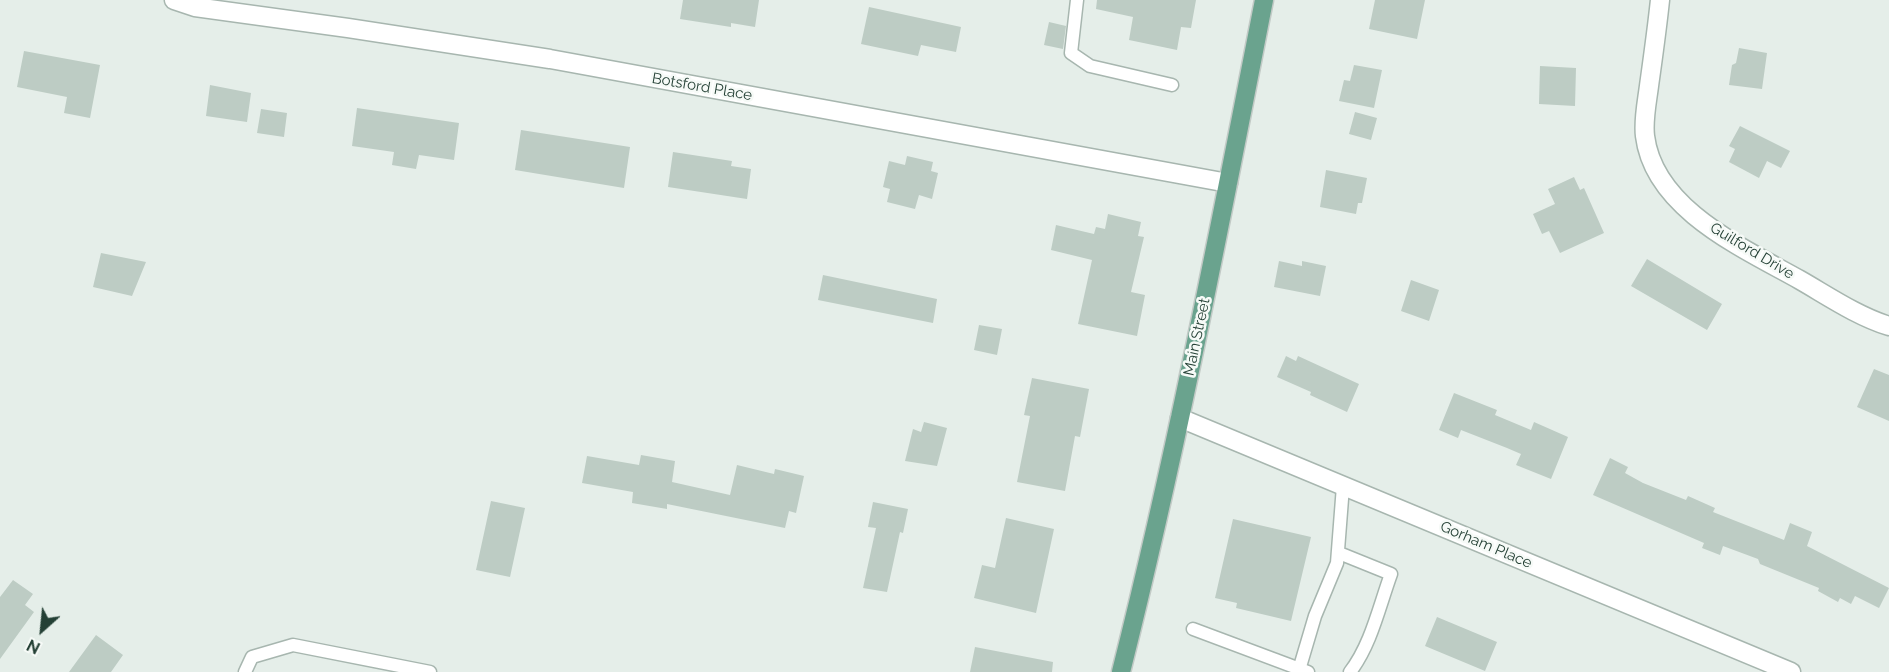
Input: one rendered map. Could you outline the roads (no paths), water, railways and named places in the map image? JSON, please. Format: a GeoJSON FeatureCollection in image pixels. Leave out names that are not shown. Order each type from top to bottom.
{"type":"FeatureCollection","features":[{"type":"Feature","properties":{"kind":"main road","name":"Main Street"},"geometry":{"type":"LineString","coordinates":[[1121,672],[1180,418],[1264,0]]}},
{"type":"Feature","properties":{"kind":"street","name":"Botsford Place"},"geometry":{"type":"LineString","coordinates":[[174,0],[195,7],[550,59],[1228,183]]}},
{"type":"Feature","properties":{"kind":"street","name":"Guilford Drive"},"geometry":{"type":"LineString","coordinates":[[1660,0],[1645,115],[1645,136],[1653,163],[1666,186],[1686,208],[1722,236],[1847,307],[1889,326]]}},
{"type":"Feature","properties":{"kind":"street","name":"Gorham Place"},"geometry":{"type":"LineString","coordinates":[[1180,418],[1791,672]]}},
{"type":"Feature","properties":{"kind":"lane"},"geometry":{"type":"LineString","coordinates":[[1077,0],[1071,54],[1090,66],[1172,85]]}},
{"type":"Feature","properties":{"kind":"lane"},"geometry":{"type":"LineString","coordinates":[[1192,628],[1304,671],[1315,616],[1334,572],[1339,553],[1342,486]]}},
{"type":"Feature","properties":{"kind":"lane"},"geometry":{"type":"LineString","coordinates":[[1339,553],[1391,574],[1359,661],[1350,672]]}},
{"type":"Feature","properties":{"kind":"lane"},"geometry":{"type":"LineString","coordinates":[[245,672],[252,657],[293,645],[430,672]]}}]}
